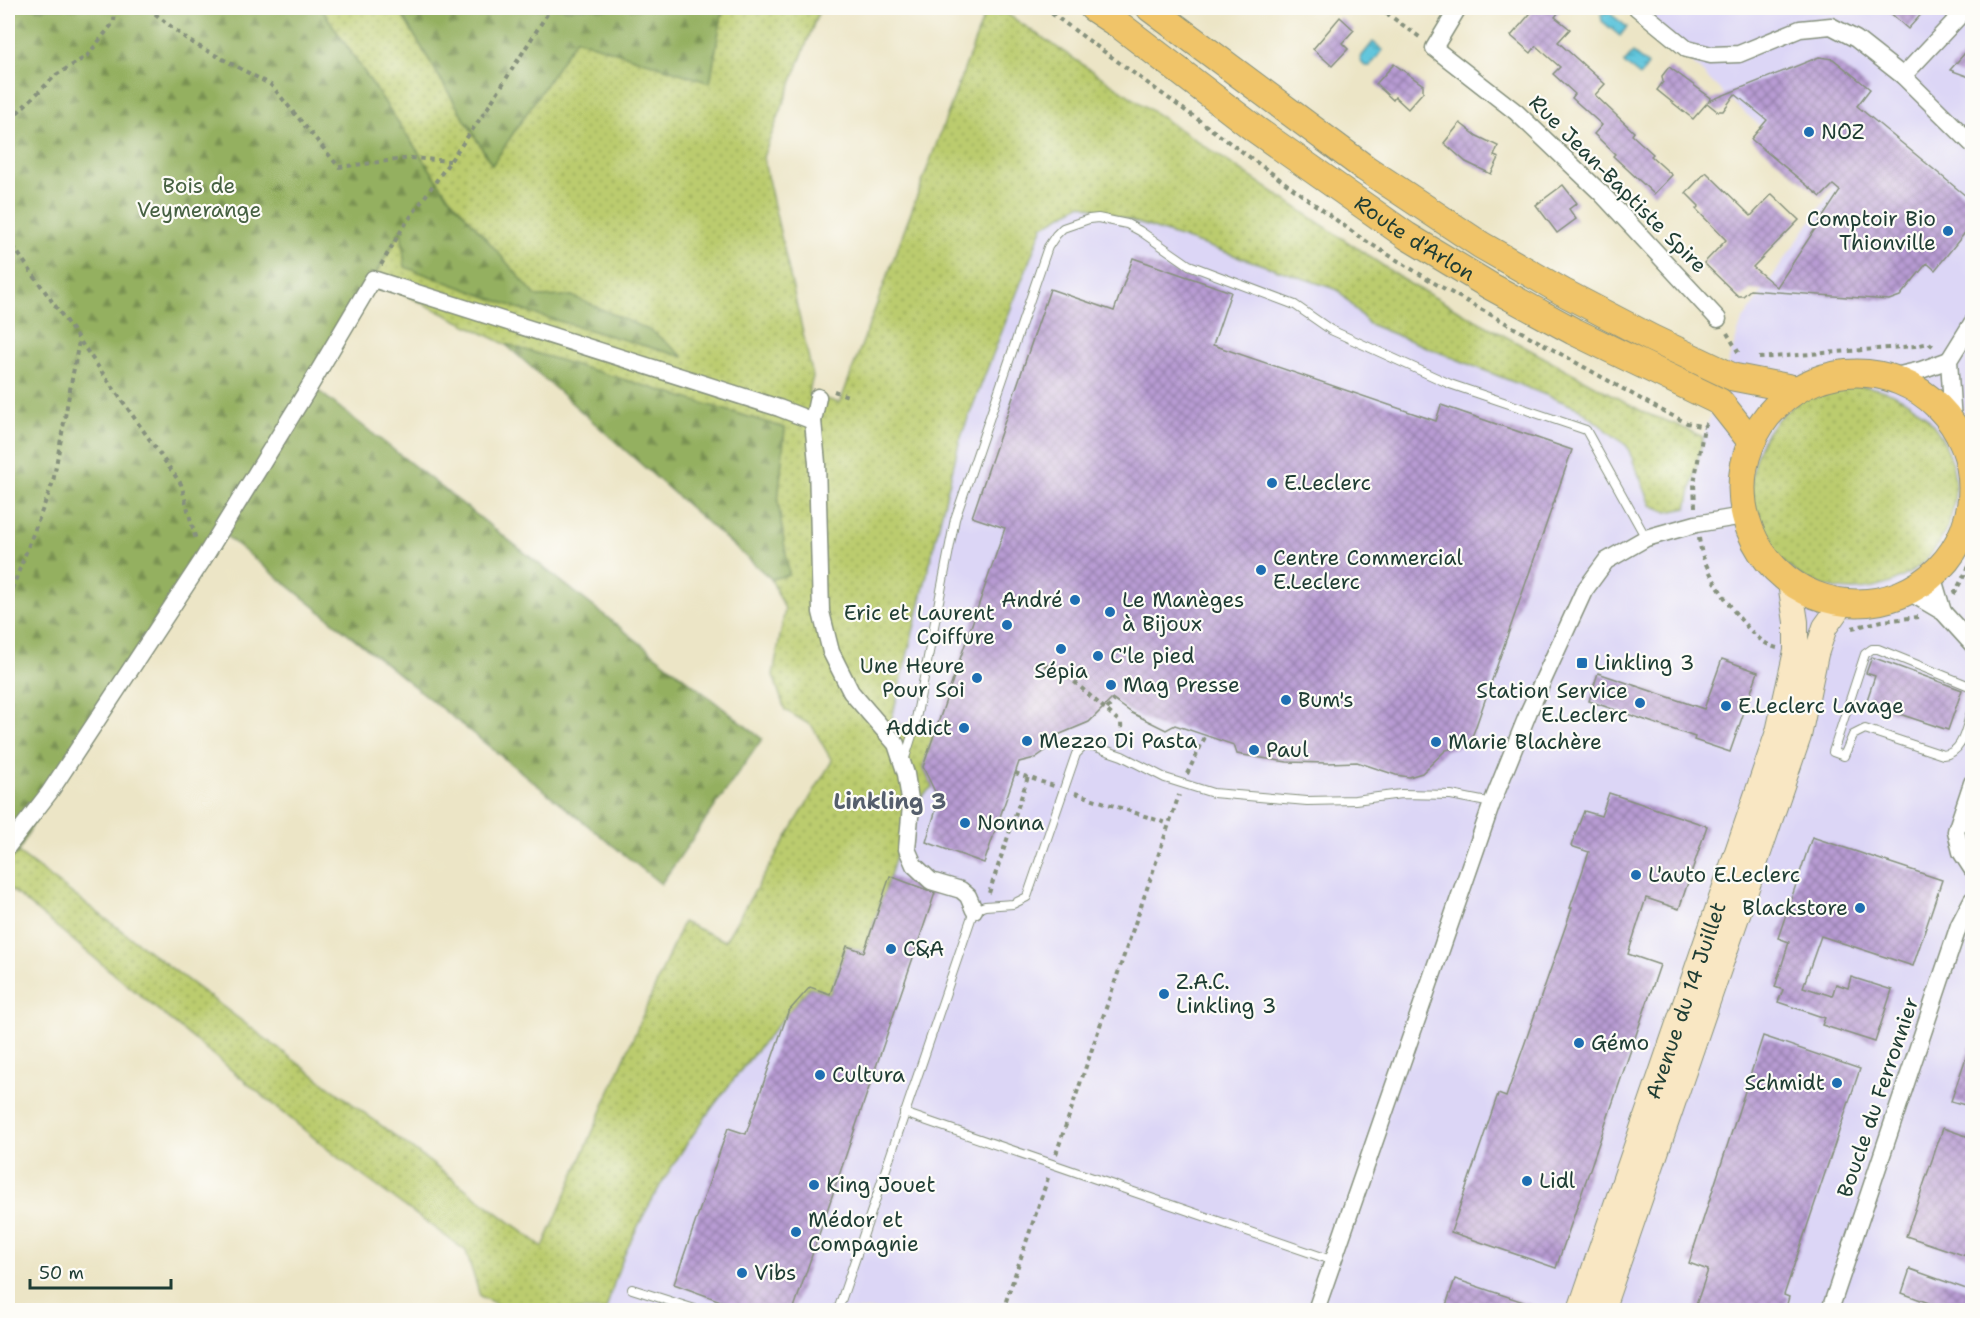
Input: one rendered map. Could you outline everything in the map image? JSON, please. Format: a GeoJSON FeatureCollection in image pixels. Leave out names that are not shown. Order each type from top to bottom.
{"type":"FeatureCollection","features":[{"type":"Feature","properties":{"kind":"main road","name":"Route d'Arlon"},"geometry":{"type":"LineString","coordinates":[[1093,8],[1122,27],[1255,129],[1407,236],[1490,286],[1573,331],[1720,402],[1750,440]]}},
{"type":"Feature","properties":{"kind":"main road","name":"Route d'Arlon"},"geometry":{"type":"LineString","coordinates":[[1150,8],[1365,168],[1481,244],[1563,292],[1641,333],[1795,389]]}},
{"type":"Feature","properties":{"kind":"main road"},"geometry":{"type":"LineString","coordinates":[[1846,372],[1873,373],[1891,377],[1922,392],[1953,422],[1971,462],[1972,505],[1968,547],[1909,591],[1884,601],[1843,602],[1814,596],[1790,583],[1757,548],[1743,516],[1740,478],[1750,440],[1769,411],[1795,389],[1819,378],[1846,372]]}},
{"type":"Feature","properties":{"kind":"main road","name":"Avenue du 14 Juillet"},"geometry":{"type":"LineString","coordinates":[[1580,1311],[1775,742],[1796,651],[1796,622],[1790,583]]}},
{"type":"Feature","properties":{"kind":"main road","name":"Avenue du 14 Juillet"},"geometry":{"type":"LineString","coordinates":[[1602,1311],[1799,736],[1816,654],[1825,627],[1843,602]]}},
{"type":"Feature","properties":{"kind":"street"},"geometry":{"type":"LineString","coordinates":[[1434,48],[1458,8]]}},
{"type":"Feature","properties":{"kind":"street"},"geometry":{"type":"LineString","coordinates":[[1637,8],[1687,49],[1711,55],[1739,54],[1800,29],[1831,26],[1856,39],[1903,76],[1972,144]]}},
{"type":"Feature","properties":{"kind":"street"},"geometry":{"type":"LineString","coordinates":[[1903,76],[1967,8]]}},
{"type":"Feature","properties":{"kind":"street","name":"Rue Jean-Baptiste Spire"},"geometry":{"type":"LineString","coordinates":[[1434,48],[1516,112],[1601,193],[1718,319]]}},
{"type":"Feature","properties":{"kind":"street"},"geometry":{"type":"LineString","coordinates":[[8,846],[49,793],[202,561],[373,279],[779,408],[813,421]]}},
{"type":"Feature","properties":{"kind":"street"},"geometry":{"type":"LineString","coordinates":[[1953,422],[1949,360],[1972,322]]}},
{"type":"Feature","properties":{"kind":"street"},"geometry":{"type":"LineString","coordinates":[[1891,377],[1949,360]]}},
{"type":"Feature","properties":{"kind":"street"},"geometry":{"type":"LineString","coordinates":[[818,397],[813,421],[817,463],[820,612],[831,652],[851,692],[896,744],[903,764],[911,806],[907,849],[914,865],[932,880],[961,890],[980,908]]}},
{"type":"Feature","properties":{"kind":"street"},"geometry":{"type":"LineString","coordinates":[[1316,1311],[1492,803],[1529,711],[1584,591],[1606,561],[1646,538],[1696,524],[1743,516]]}},
{"type":"Feature","properties":{"kind":"street"},"geometry":{"type":"LineString","coordinates":[[1932,575],[1943,612]]}},
{"type":"Feature","properties":{"kind":"street"},"geometry":{"type":"LineString","coordinates":[[1909,591],[1943,612],[1972,644]]}},
{"type":"Feature","properties":{"kind":"street"},"geometry":{"type":"LineString","coordinates":[[1972,783],[1956,831],[1961,852],[1972,869]]}},
{"type":"Feature","properties":{"kind":"street","name":"Boucle du Ferronnier"},"geometry":{"type":"LineString","coordinates":[[1830,1311],[1959,925],[1972,900]]}},
{"type":"Feature","properties":{"kind":"lane"},"geometry":{"type":"LineString","coordinates":[[903,764],[914,729],[955,519],[1044,258],[1056,234],[1063,228],[1089,219],[1098,218],[1127,224],[1189,265],[1295,305],[1331,330],[1450,384],[1586,430],[1646,538]]}},
{"type":"Feature","properties":{"kind":"lane"},"geometry":{"type":"LineString","coordinates":[[1972,687],[1878,649],[1872,649],[1865,654],[1833,752],[1844,756],[1853,735],[1865,729],[1943,755],[1951,754],[1959,747],[1972,709]]}},
{"type":"Feature","properties":{"kind":"lane"},"geometry":{"type":"LineString","coordinates":[[838,1311],[904,1113],[980,908],[1013,904],[1027,897],[1076,754],[1083,747],[1093,746],[1122,756],[1165,778],[1213,793],[1307,801],[1355,800],[1401,794],[1451,795],[1492,803]]}},
{"type":"Feature","properties":{"kind":"lane"},"geometry":{"type":"LineString","coordinates":[[904,1113],[1334,1261]]}},
{"type":"Feature","properties":{"kind":"lane"},"geometry":{"type":"LineString","coordinates":[[632,1289],[698,1311]]}},
{"type":"Feature","properties":{"kind":"path"},"geometry":{"type":"LineString","coordinates":[[8,114],[18,112],[56,75],[87,56],[114,22],[115,8]]}},
{"type":"Feature","properties":{"kind":"path"},"geometry":{"type":"LineString","coordinates":[[148,8],[189,41],[271,85],[339,167],[412,158],[450,161]]}},
{"type":"Feature","properties":{"kind":"path"},"geometry":{"type":"LineString","coordinates":[[373,279],[402,229],[485,112],[552,8]]}},
{"type":"Feature","properties":{"kind":"path"},"geometry":{"type":"LineString","coordinates":[[1379,8],[1434,48]]}},
{"type":"Feature","properties":{"kind":"path"},"geometry":{"type":"LineString","coordinates":[[8,238],[181,484],[202,561]]}},
{"type":"Feature","properties":{"kind":"path"},"geometry":{"type":"LineString","coordinates":[[1718,319],[1739,369],[1768,356],[1915,346],[1929,343],[1949,360]]}},
{"type":"Feature","properties":{"kind":"path"},"geometry":{"type":"LineString","coordinates":[[8,597],[53,482],[79,341]]}},
{"type":"Feature","properties":{"kind":"path"},"geometry":{"type":"LineString","coordinates":[[1704,428],[1720,402]]}},
{"type":"Feature","properties":{"kind":"path"},"geometry":{"type":"LineString","coordinates":[[1849,630],[1855,626],[1943,612],[1968,547]]}},
{"type":"Feature","properties":{"kind":"path"},"geometry":{"type":"LineString","coordinates":[[1738,618],[1770,646],[1796,651]]}},
{"type":"Feature","properties":{"kind":"path"},"geometry":{"type":"LineString","coordinates":[[1035,662],[1061,670],[1121,723],[1122,756]]}},
{"type":"Feature","properties":{"kind":"path"},"geometry":{"type":"LineString","coordinates":[[1107,709],[1114,701]]}},
{"type":"Feature","properties":{"kind":"path"},"geometry":{"type":"LineString","coordinates":[[1002,1311],[1182,784],[1206,735]]}},
{"type":"Feature","properties":{"kind":"path"},"geometry":{"type":"LineString","coordinates":[[1015,773],[1169,824]]}},
{"type":"Feature","properties":{"kind":"path"},"geometry":{"type":"LineString","coordinates":[[980,908],[1028,777]]}},
{"type":"Feature","properties":{"kind":"shaded area"},"geometry":{"type":"Polygon","coordinates":[[[1637,8],[1972,8],[1972,1310],[606,1310],[623,1259],[651,1201],[714,1103],[810,987],[830,994],[847,946],[864,952],[934,735],[891,722],[960,439],[1043,226],[1081,204],[1338,290],[1369,324],[1578,408],[1627,446],[1652,505],[1687,508],[1703,437],[1742,321],[1833,189],[1729,99],[1637,8]]]}},
{"type":"Feature","properties":{"kind":"green space","name":"Bois de Veymerange"},"geometry":{"type":"Polygon","coordinates":[[[8,8],[321,8],[446,193],[537,297],[572,296],[653,332],[684,357],[531,313],[405,267],[401,230],[311,385],[762,739],[661,884],[221,532],[49,793],[18,853],[8,861],[8,8]]]}},
{"type":"Feature","properties":{"kind":"green space"},"geometry":{"type":"Polygon","coordinates":[[[321,8],[398,8],[492,165],[576,38],[710,83],[723,8],[820,8],[763,157],[813,377],[808,394],[840,403],[987,8],[998,8],[1412,285],[1645,413],[1703,437],[1687,508],[1667,512],[1651,505],[1627,446],[1578,408],[1369,324],[1338,290],[1081,204],[1043,226],[960,439],[891,722],[934,735],[923,767],[932,787],[911,806],[864,952],[847,946],[830,994],[810,987],[731,1082],[706,1116],[661,1185],[641,1221],[620,1264],[606,1310],[509,1310],[480,1296],[466,1251],[341,1160],[8,887],[8,861],[18,853],[543,1247],[683,922],[725,941],[832,761],[812,726],[785,710],[773,675],[785,609],[771,579],[789,575],[778,502],[785,428],[505,344],[373,279],[402,229],[405,267],[531,313],[682,356],[572,296],[537,297],[446,193],[321,8]]]}},
{"type":"Feature","properties":{"kind":"green space"},"geometry":{"type":"Polygon","coordinates":[[[398,8],[723,8],[710,83],[576,39],[492,165],[398,8]]]}},
{"type":"Feature","properties":{"kind":"green space"},"geometry":{"type":"Polygon","coordinates":[[[505,344],[785,428],[778,502],[789,575],[771,579],[505,344]]]}},
{"type":"Feature","properties":{"kind":"green space"},"geometry":{"type":"Polygon","coordinates":[[[1853,386],[1873,388],[1901,398],[1918,409],[1932,423],[1947,449],[1953,468],[1955,488],[1953,508],[1943,536],[1932,553],[1918,567],[1892,582],[1873,588],[1853,590],[1833,588],[1805,578],[1788,567],[1774,553],[1759,527],[1753,508],[1751,488],[1753,468],[1763,440],[1774,423],[1788,409],[1814,394],[1833,388],[1853,386]]]}},
{"type":"Feature","properties":{"kind":"water"},"geometry":{"type":"Polygon","coordinates":[[[1608,12],[1627,27],[1620,36],[1602,21],[1601,14],[1608,12]]]}},
{"type":"Feature","properties":{"kind":"water"},"geometry":{"type":"Polygon","coordinates":[[[1373,42],[1383,50],[1370,66],[1365,66],[1361,62],[1361,57],[1373,42]]]}},
{"type":"Feature","properties":{"kind":"water"},"geometry":{"type":"Polygon","coordinates":[[[1633,53],[1648,65],[1640,76],[1624,63],[1633,53]]]}},
{"type":"Feature","properties":{"kind":"building"},"geometry":{"type":"Polygon","coordinates":[[[1535,8],[1562,8],[1555,17],[1570,29],[1558,42],[1605,84],[1595,95],[1634,132],[1632,135],[1672,175],[1654,194],[1613,156],[1615,154],[1594,134],[1602,125],[1572,98],[1575,94],[1553,74],[1560,67],[1536,46],[1531,53],[1511,36],[1535,8]]]}},
{"type":"Feature","properties":{"kind":"building"},"geometry":{"type":"Polygon","coordinates":[[[1885,8],[1927,8],[1908,29],[1885,8]]]}},
{"type":"Feature","properties":{"kind":"building"},"geometry":{"type":"Polygon","coordinates":[[[1340,17],[1354,30],[1342,43],[1348,49],[1332,66],[1313,49],[1340,17]]]}},
{"type":"Feature","properties":{"kind":"building"},"geometry":{"type":"Polygon","coordinates":[[[1972,45],[1972,78],[1950,70],[1972,45]]]}},
{"type":"Feature","properties":{"kind":"building"},"geometry":{"type":"Polygon","coordinates":[[[1819,57],[1833,59],[1870,89],[1857,106],[1972,201],[1972,224],[1935,270],[1927,263],[1900,296],[1889,300],[1750,290],[1743,296],[1738,296],[1704,263],[1726,240],[1696,209],[1699,206],[1686,193],[1706,172],[1751,216],[1772,194],[1799,220],[1753,267],[1777,287],[1840,191],[1833,185],[1821,197],[1751,139],[1767,120],[1735,94],[1723,111],[1717,111],[1707,103],[1693,119],[1657,90],[1663,82],[1662,76],[1669,67],[1711,98],[1709,101],[1819,57]]]}},
{"type":"Feature","properties":{"kind":"building"},"geometry":{"type":"Polygon","coordinates":[[[1394,64],[1423,85],[1423,92],[1408,109],[1395,97],[1393,100],[1376,84],[1394,64]]]}},
{"type":"Feature","properties":{"kind":"building"},"geometry":{"type":"Polygon","coordinates":[[[1460,123],[1477,136],[1498,146],[1494,156],[1499,158],[1491,174],[1466,162],[1444,143],[1460,123]]]}},
{"type":"Feature","properties":{"kind":"building"},"geometry":{"type":"Polygon","coordinates":[[[1563,185],[1577,203],[1569,209],[1576,219],[1557,233],[1536,205],[1563,185]]]}},
{"type":"Feature","properties":{"kind":"building","name":"Centre Commercial E.Leclerc"},"geometry":{"type":"Polygon","coordinates":[[[1133,258],[1231,292],[1213,345],[1436,421],[1441,405],[1572,450],[1475,729],[1471,739],[1466,743],[1446,750],[1422,773],[1409,777],[1357,762],[1287,762],[1237,754],[1234,745],[1175,725],[1166,730],[1132,713],[1112,699],[1089,722],[1058,735],[1051,740],[1045,751],[1035,758],[1019,762],[984,863],[926,842],[939,800],[923,767],[1005,528],[972,517],[1050,289],[1114,311],[1133,258]]]}},
{"type":"Feature","properties":{"kind":"building"},"geometry":{"type":"Polygon","coordinates":[[[1872,657],[1962,690],[1948,730],[1866,703],[1875,676],[1866,673],[1872,657]]]}},
{"type":"Feature","properties":{"kind":"building"},"geometry":{"type":"Polygon","coordinates":[[[1722,659],[1758,672],[1730,752],[1694,740],[1695,737],[1589,701],[1598,673],[1704,709],[1722,659]]]}},
{"type":"Feature","properties":{"kind":"building"},"geometry":{"type":"Polygon","coordinates":[[[1609,793],[1707,826],[1679,909],[1646,898],[1628,954],[1660,965],[1556,1268],[1451,1232],[1498,1094],[1506,1097],[1572,908],[1570,908],[1589,852],[1571,846],[1584,811],[1601,816],[1609,793]]]}},
{"type":"Feature","properties":{"kind":"building","name":"Blackstore"},"geometry":{"type":"Polygon","coordinates":[[[1812,837],[1942,880],[1913,966],[1821,936],[1803,987],[1832,996],[1836,984],[1848,988],[1851,977],[1892,990],[1875,1042],[1822,1025],[1825,1018],[1778,1002],[1783,990],[1775,987],[1789,942],[1778,938],[1812,837]]]}},
{"type":"Feature","properties":{"kind":"building"},"geometry":{"type":"Polygon","coordinates":[[[890,876],[935,893],[793,1311],[748,1311],[674,1284],[728,1128],[746,1134],[788,1012],[810,987],[830,994],[847,946],[864,952],[890,876]]]}},
{"type":"Feature","properties":{"kind":"building"},"geometry":{"type":"Polygon","coordinates":[[[1763,1036],[1860,1069],[1784,1295],[1789,1297],[1785,1311],[1694,1311],[1708,1270],[1689,1263],[1763,1036]]]}},
{"type":"Feature","properties":{"kind":"building"},"geometry":{"type":"Polygon","coordinates":[[[1970,1046],[1972,1046],[1972,1107],[1951,1101],[1970,1046]]]}},
{"type":"Feature","properties":{"kind":"building"},"geometry":{"type":"Polygon","coordinates":[[[1943,1128],[1972,1138],[1972,1258],[1906,1236],[1943,1128]]]}},
{"type":"Feature","properties":{"kind":"building"},"geometry":{"type":"Polygon","coordinates":[[[1910,1269],[1972,1291],[1972,1311],[1950,1311],[1902,1293],[1910,1269]]]}},
{"type":"Feature","properties":{"kind":"building"},"geometry":{"type":"Polygon","coordinates":[[[1455,1279],[1541,1308],[1540,1311],[1444,1311],[1455,1279]]]}},
{"type":"Feature","properties":{"kind":"place","name":"NOZ"},"geometry":{"type":"Point","coordinates":[1809,132]}},
{"type":"Feature","properties":{"kind":"place","name":"Comptoir Bio Thionville"},"geometry":{"type":"Point","coordinates":[1948,231]}},
{"type":"Feature","properties":{"kind":"place","name":"E.Leclerc"},"geometry":{"type":"Point","coordinates":[1272,483]}},
{"type":"Feature","properties":{"kind":"place","name":"Centre Commercial E.Leclerc"},"geometry":{"type":"Point","coordinates":[1261,570]}},
{"type":"Feature","properties":{"kind":"place","name":"André"},"geometry":{"type":"Point","coordinates":[1075,600]}},
{"type":"Feature","properties":{"kind":"place","name":"Le Manèges à Bijoux"},"geometry":{"type":"Point","coordinates":[1110,612]}},
{"type":"Feature","properties":{"kind":"place","name":"Eric et Laurent Coiffure"},"geometry":{"type":"Point","coordinates":[1007,625]}},
{"type":"Feature","properties":{"kind":"place","name":"Sépia"},"geometry":{"type":"Point","coordinates":[1061,649]}},
{"type":"Feature","properties":{"kind":"place","name":"C'le pied"},"geometry":{"type":"Point","coordinates":[1098,656]}},
{"type":"Feature","properties":{"kind":"place","name":"Linkling 3"},"geometry":{"type":"Point","coordinates":[1582,663]}},
{"type":"Feature","properties":{"kind":"place","name":"Une Heure Pour Soi"},"geometry":{"type":"Point","coordinates":[977,678]}},
{"type":"Feature","properties":{"kind":"place","name":"Mag Presse"},"geometry":{"type":"Point","coordinates":[1111,685]}},
{"type":"Feature","properties":{"kind":"place","name":"Bum's"},"geometry":{"type":"Point","coordinates":[1286,700]}},
{"type":"Feature","properties":{"kind":"place","name":"Station Service E.Leclerc"},"geometry":{"type":"Point","coordinates":[1640,703]}},
{"type":"Feature","properties":{"kind":"place","name":"E.Leclerc Lavage"},"geometry":{"type":"Point","coordinates":[1726,706]}},
{"type":"Feature","properties":{"kind":"place","name":"Addict"},"geometry":{"type":"Point","coordinates":[964,728]}},
{"type":"Feature","properties":{"kind":"place","name":"Mezzo Di Pasta"},"geometry":{"type":"Point","coordinates":[1027,741]}},
{"type":"Feature","properties":{"kind":"place","name":"Marie Blachère"},"geometry":{"type":"Point","coordinates":[1436,742]}},
{"type":"Feature","properties":{"kind":"place","name":"Paul"},"geometry":{"type":"Point","coordinates":[1254,750]}},
{"type":"Feature","properties":{"kind":"place","name":"Nonna"},"geometry":{"type":"Point","coordinates":[965,823]}},
{"type":"Feature","properties":{"kind":"place","name":"L'auto E.Leclerc"},"geometry":{"type":"Point","coordinates":[1636,875]}},
{"type":"Feature","properties":{"kind":"place","name":"Blackstore"},"geometry":{"type":"Point","coordinates":[1860,908]}},
{"type":"Feature","properties":{"kind":"place","name":"C&A"},"geometry":{"type":"Point","coordinates":[891,949]}},
{"type":"Feature","properties":{"kind":"place","name":"Z.A.C. Linkling 3"},"geometry":{"type":"Point","coordinates":[1164,994]}},
{"type":"Feature","properties":{"kind":"place","name":"Gémo"},"geometry":{"type":"Point","coordinates":[1579,1043]}},
{"type":"Feature","properties":{"kind":"place","name":"Cultura"},"geometry":{"type":"Point","coordinates":[820,1075]}},
{"type":"Feature","properties":{"kind":"place","name":"Schmidt"},"geometry":{"type":"Point","coordinates":[1837,1083]}},
{"type":"Feature","properties":{"kind":"place","name":"Lidl"},"geometry":{"type":"Point","coordinates":[1527,1181]}},
{"type":"Feature","properties":{"kind":"place","name":"King Jouet"},"geometry":{"type":"Point","coordinates":[814,1185]}},
{"type":"Feature","properties":{"kind":"place","name":"Médor et Compagnie"},"geometry":{"type":"Point","coordinates":[796,1232]}},
{"type":"Feature","properties":{"kind":"place","name":"Vibs"},"geometry":{"type":"Point","coordinates":[742,1273]}},
{"type":"Feature","properties":{"kind":"district","name":"Linkling 3"},"geometry":{"type":"Point","coordinates":[890,801]}}]}
